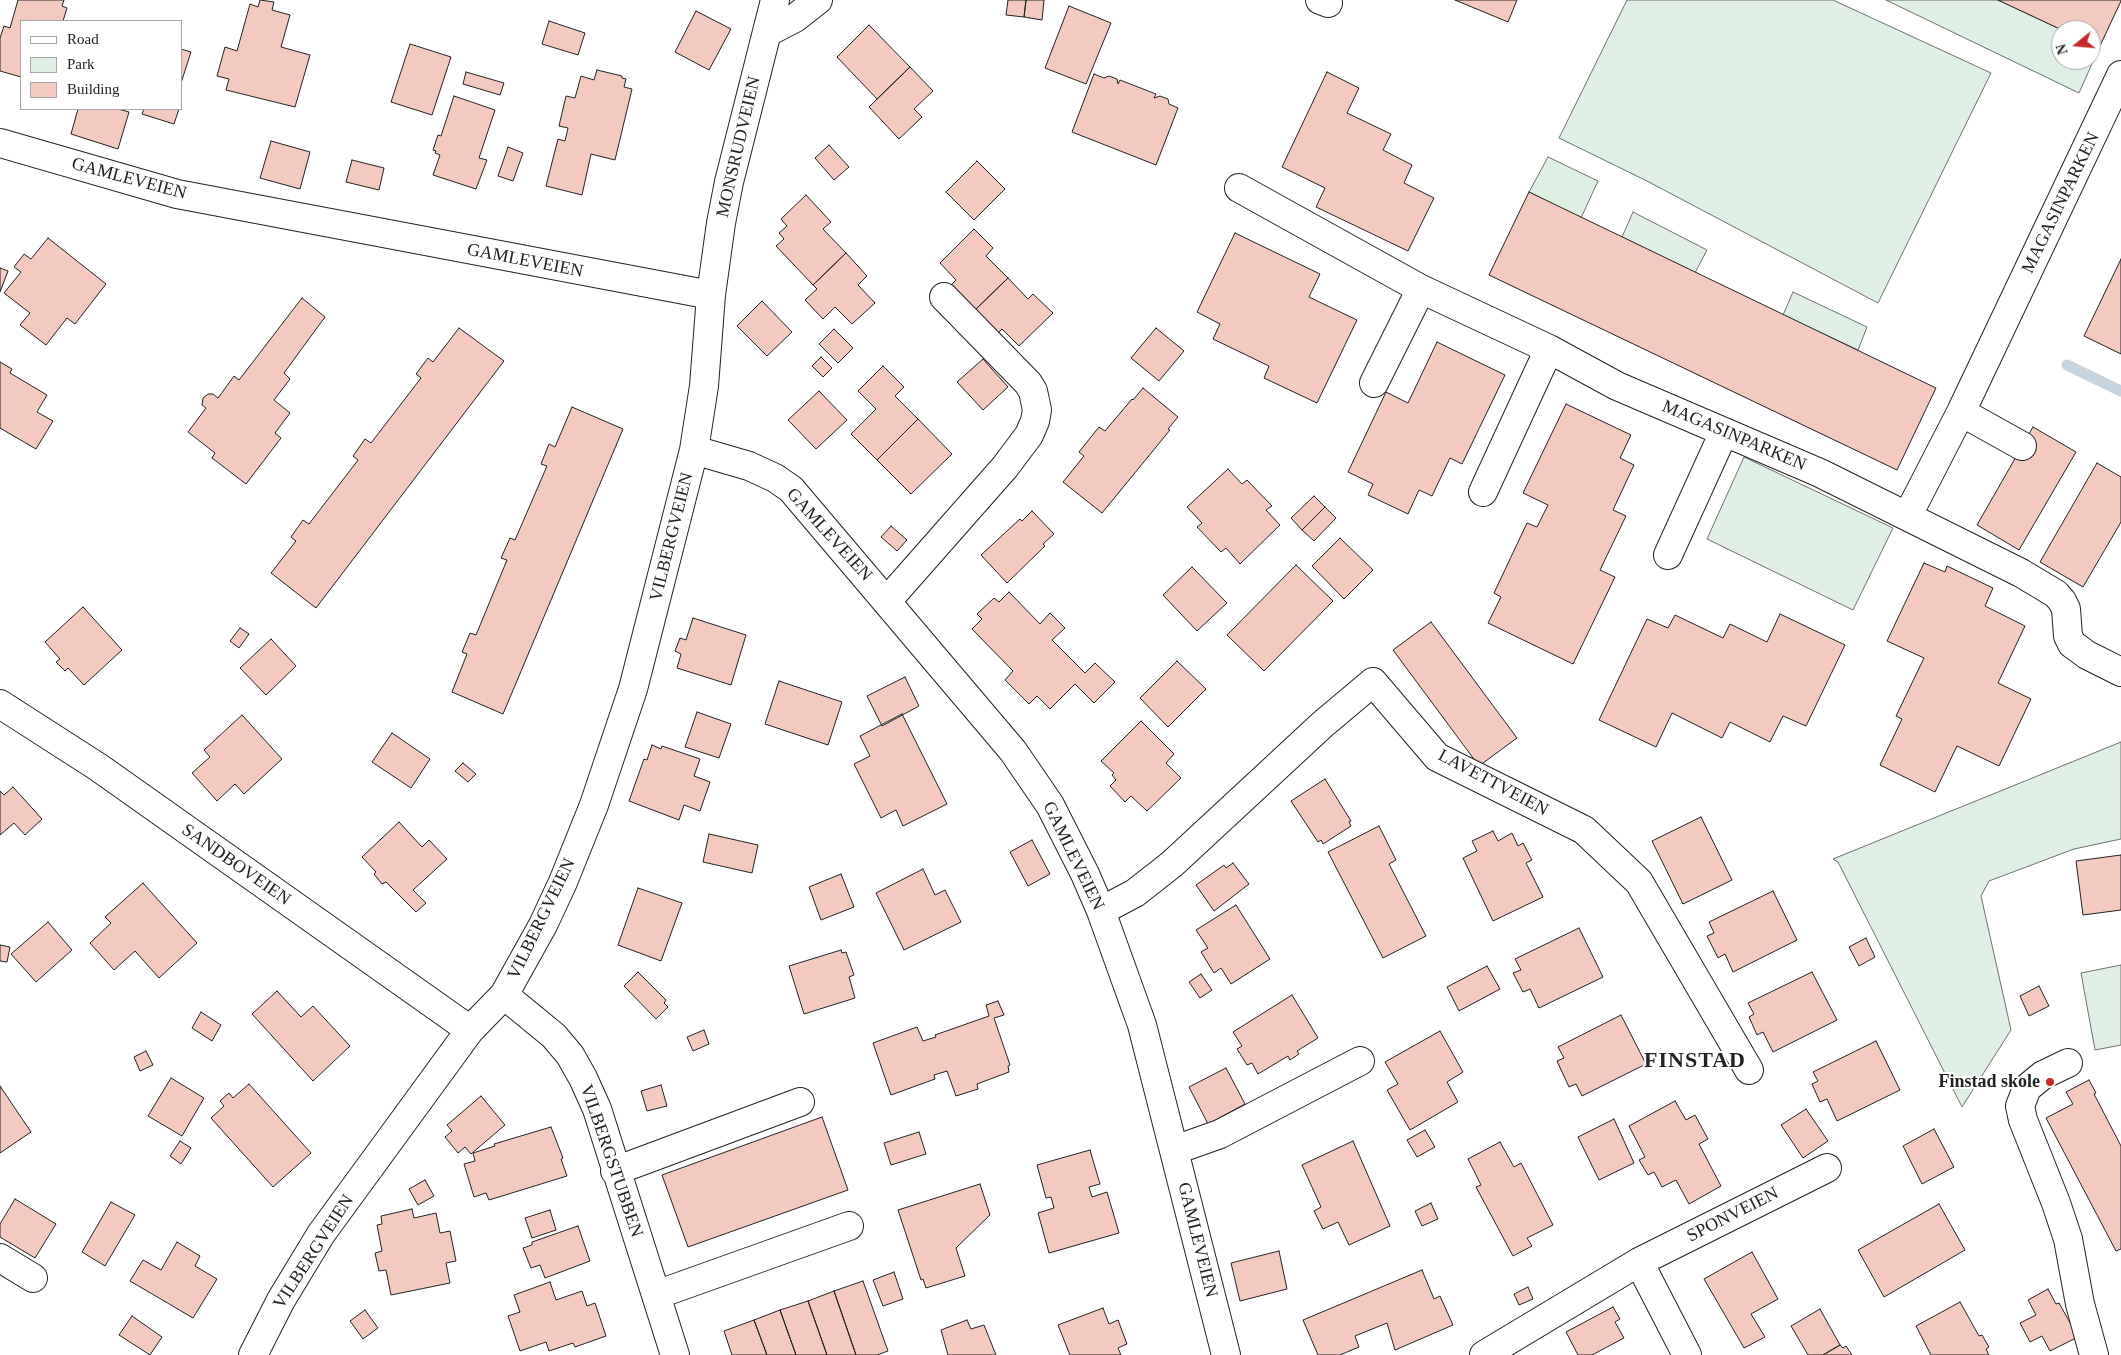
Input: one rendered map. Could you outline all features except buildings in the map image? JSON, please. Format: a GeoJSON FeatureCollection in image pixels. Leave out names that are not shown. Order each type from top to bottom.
{"type":"FeatureCollection","features":[{"type":"Feature","properties":{"kind":"street","name":"MONSRUDVEIEN"},"geometry":{"type":"LineString","coordinates":[[711,295],[721,222],[729,182],[776,0]]}},
{"type":"Feature","properties":{"kind":"street"},"geometry":{"type":"LineString","coordinates":[[768,32],[794,18],[818,0]]}},
{"type":"Feature","properties":{"kind":"street","name":"MAGASINPARKEN"},"geometry":{"type":"LineString","coordinates":[[1239,188],[1421,289],[1549,349],[1618,386],[1820,473],[1908,516],[1961,412],[2121,75]]}},
{"type":"Feature","properties":{"kind":"street","name":"GAMLEVEIEN"},"geometry":{"type":"LineString","coordinates":[[0,143],[177,194],[711,295]]}},
{"type":"Feature","properties":{"kind":"street"},"geometry":{"type":"LineString","coordinates":[[1374,383],[1421,289]]}},
{"type":"Feature","properties":{"kind":"street"},"geometry":{"type":"LineString","coordinates":[[694,450],[704,386],[711,295]]}},
{"type":"Feature","properties":{"kind":"street"},"geometry":{"type":"LineString","coordinates":[[887,601],[1005,467],[1029,435],[1035,421],[1037,410],[1033,391],[1028,384],[944,297]]}},
{"type":"Feature","properties":{"kind":"street"},"geometry":{"type":"LineString","coordinates":[[1483,492],[1549,349]]}},
{"type":"Feature","properties":{"kind":"street"},"geometry":{"type":"LineString","coordinates":[[1961,412],[2022,446]]}},
{"type":"Feature","properties":{"kind":"street"},"geometry":{"type":"LineString","coordinates":[[1668,555],[1724,432]]}},
{"type":"Feature","properties":{"kind":"street","name":"GAMLEVEIEN"},"geometry":{"type":"LineString","coordinates":[[694,450],[749,466],[775,478],[790,489],[1013,750],[1032,777],[1068,838],[1101,911],[1142,1024],[1226,1355]]}},
{"type":"Feature","properties":{"kind":"street","name":"VILBERGVEIEN"},"geometry":{"type":"LineString","coordinates":[[253,1355],[281,1300],[321,1234],[470,1030],[504,995],[544,925],[594,805],[633,689],[694,450]]}},
{"type":"Feature","properties":{"kind":"street"},"geometry":{"type":"LineString","coordinates":[[1908,516],[2021,573],[2056,594],[2066,609],[2068,636],[2072,644],[2121,672]]}},
{"type":"Feature","properties":{"kind":"street","name":"LAVETTVEIEN"},"geometry":{"type":"LineString","coordinates":[[1101,911],[1135,892],[1172,864],[1323,724],[1373,682],[1437,757],[1584,830],[1639,882],[1750,1070]]}},
{"type":"Feature","properties":{"kind":"street","name":"SANDBOVEIEN"},"geometry":{"type":"LineString","coordinates":[[0,704],[98,768],[470,1030]]}},
{"type":"Feature","properties":{"kind":"street","name":"VILBERGSTUBBEN"},"geometry":{"type":"LineString","coordinates":[[504,995],[540,1023],[570,1055],[583,1078],[596,1109],[674,1355]]}},
{"type":"Feature","properties":{"kind":"street"},"geometry":{"type":"LineString","coordinates":[[1175,1150],[1220,1134],[1360,1061]]}},
{"type":"Feature","properties":{"kind":"street"},"geometry":{"type":"LineString","coordinates":[[2068,1063],[2043,1075],[2026,1088],[2020,1106],[2023,1120],[2056,1202],[2068,1239],[2080,1304],[2094,1355]]}},
{"type":"Feature","properties":{"kind":"street"},"geometry":{"type":"LineString","coordinates":[[615,1171],[800,1102]]}},
{"type":"Feature","properties":{"kind":"street","name":"SPONVEIEN"},"geometry":{"type":"LineString","coordinates":[[1484,1355],[1639,1262],[1827,1168]]}},
{"type":"Feature","properties":{"kind":"street"},"geometry":{"type":"LineString","coordinates":[[656,1295],[848,1226]]}},
{"type":"Feature","properties":{"kind":"street"},"geometry":{"type":"LineString","coordinates":[[0,1258],[33,1278]]}},
{"type":"Feature","properties":{"kind":"street"},"geometry":{"type":"LineString","coordinates":[[1639,1262],[1687,1355]]}},
{"type":"Feature","properties":{"kind":"green space"},"geometry":{"type":"Polygon","coordinates":[[[1627,0],[1833,0],[1991,73],[1878,303],[1647,181],[1559,138],[1627,0]]]}},
{"type":"Feature","properties":{"kind":"green space"},"geometry":{"type":"Polygon","coordinates":[[[1886,0],[1998,0],[2051,25],[2051,70],[2089,70],[2079,93],[1886,0]]]}},
{"type":"Feature","properties":{"kind":"green space"},"geometry":{"type":"Polygon","coordinates":[[[1548,157],[1598,181],[1581,218],[1529,192],[1548,157]]]}},
{"type":"Feature","properties":{"kind":"green space"},"geometry":{"type":"Polygon","coordinates":[[[1633,212],[1707,250],[1695,273],[1622,237],[1633,212]]]}},
{"type":"Feature","properties":{"kind":"green space"},"geometry":{"type":"Polygon","coordinates":[[[1793,292],[1867,327],[1858,350],[1783,315],[1793,292]]]}},
{"type":"Feature","properties":{"kind":"green space"},"geometry":{"type":"Polygon","coordinates":[[[1744,457],[1893,528],[1853,610],[1707,539],[1744,457]]]}},
{"type":"Feature","properties":{"kind":"green space"},"geometry":{"type":"Polygon","coordinates":[[[2121,742],[2121,839],[2074,849],[1989,881],[1981,896],[2011,1030],[1962,1107],[1838,862],[1833,859],[2121,742]]]}},
{"type":"Feature","properties":{"kind":"green space"},"geometry":{"type":"Polygon","coordinates":[[[2121,965],[2121,1045],[2095,1050],[2081,973],[2121,965]]]}},
{"type":"Feature","properties":{"kind":"waterway"},"geometry":{"type":"LineString","coordinates":[[2067,365],[2121,391]]}},
{"type":"Feature","properties":{"kind":"place","name":"Finstad skole"},"geometry":{"type":"Point","coordinates":[2050,1082]}},
{"type":"Feature","properties":{"kind":"district","name":"FINSTAD"},"geometry":{"type":"Point","coordinates":[1695,1061]}}]}
